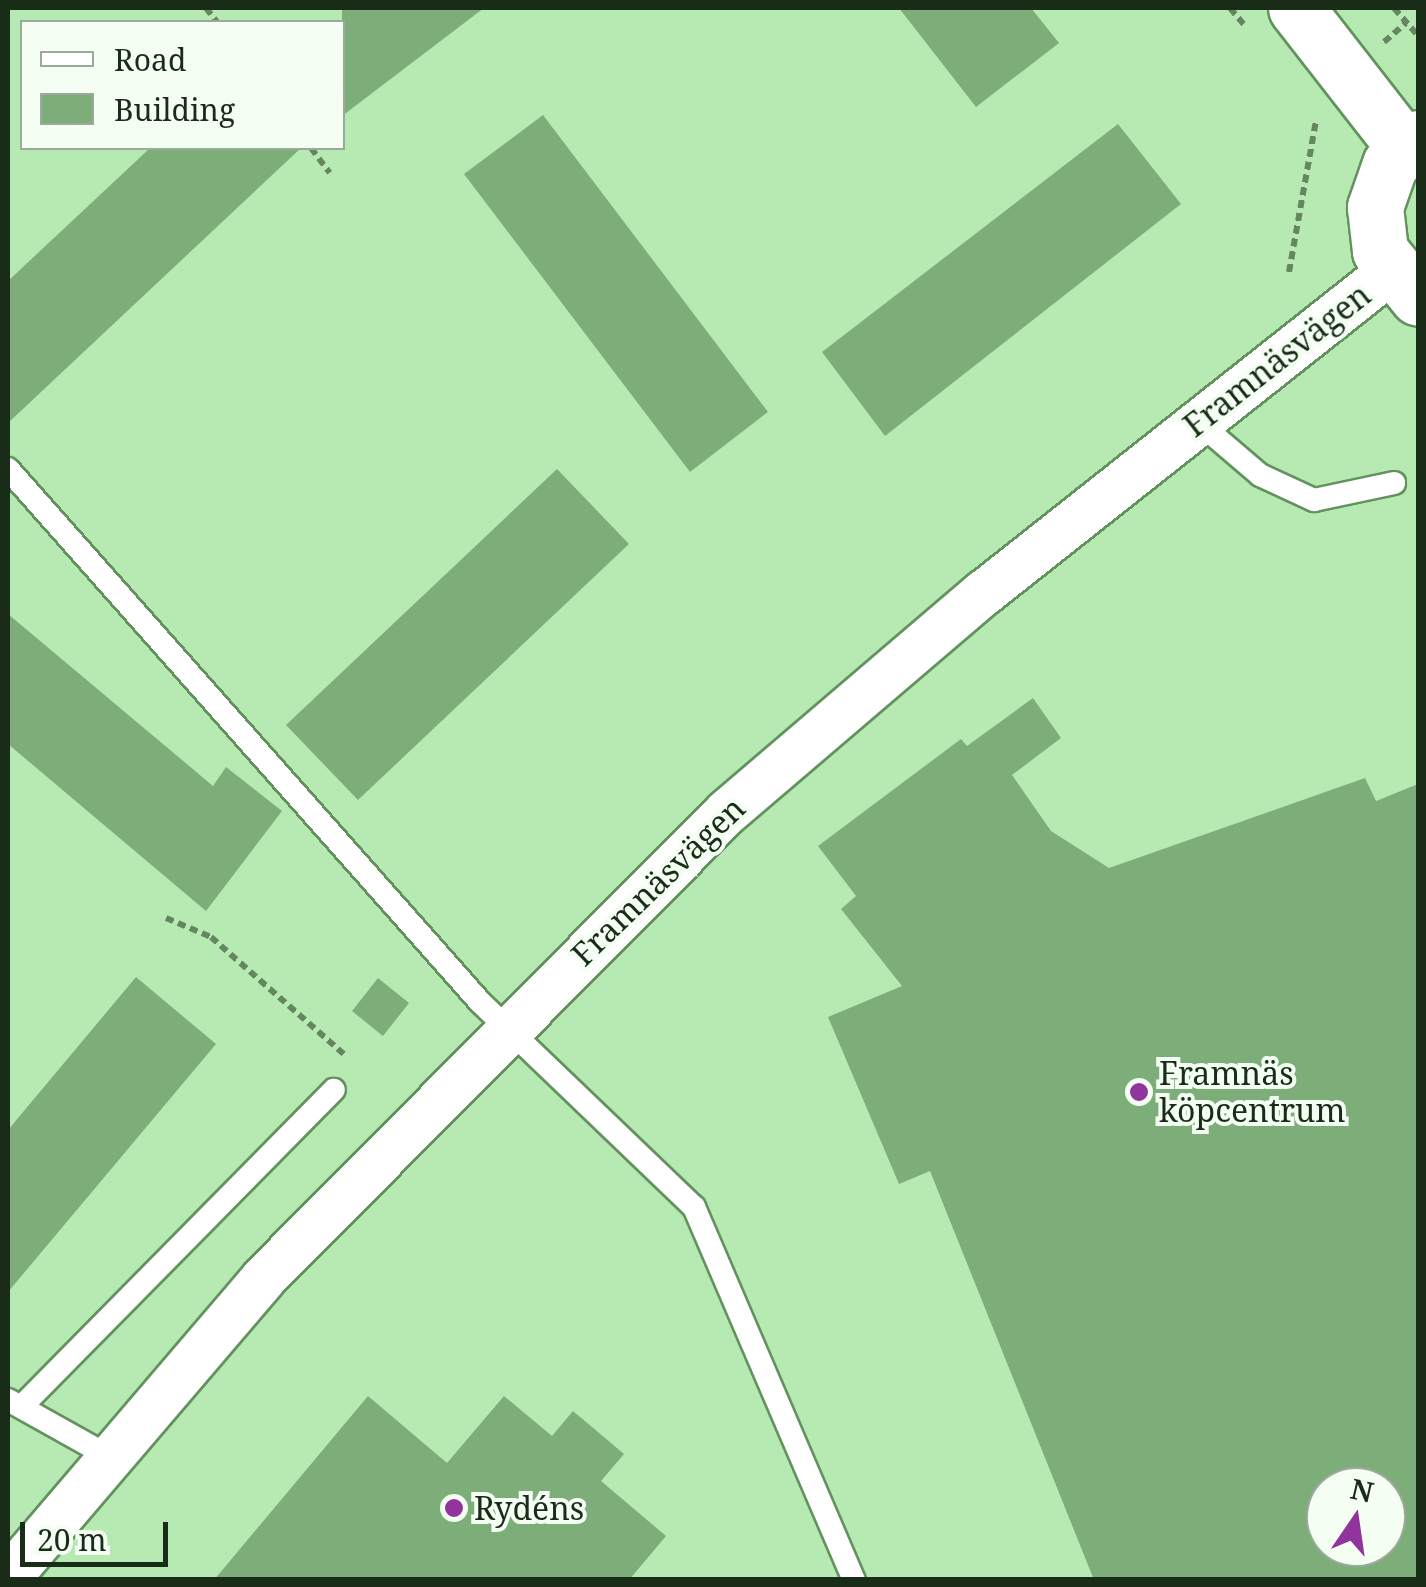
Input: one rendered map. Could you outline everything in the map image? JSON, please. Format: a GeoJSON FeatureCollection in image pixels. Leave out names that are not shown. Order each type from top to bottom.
{"type":"FeatureCollection","features":[{"type":"Feature","properties":{"kind":"main road"},"geometry":{"type":"LineString","coordinates":[[1274,22],[1412,143],[1375,207],[1404,285]]}},
{"type":"Feature","properties":{"kind":"street","name":"Framnäsvägen"},"geometry":{"type":"LineString","coordinates":[[8,1577],[262,1278],[726,812],[1198,422],[1404,285]]}},
{"type":"Feature","properties":{"kind":"lane"},"geometry":{"type":"LineString","coordinates":[[1198,422],[1260,475],[1314,500],[1394,483]]}},
{"type":"Feature","properties":{"kind":"lane"},"geometry":{"type":"LineString","coordinates":[[8,469],[506,1029],[694,1207],[854,1580]]}},
{"type":"Feature","properties":{"kind":"lane"},"geometry":{"type":"LineString","coordinates":[[110,1456],[15,1403],[334,1090]]}},
{"type":"Feature","properties":{"kind":"path"},"geometry":{"type":"LineString","coordinates":[[1230,8],[1274,22]]}},
{"type":"Feature","properties":{"kind":"path"},"geometry":{"type":"LineString","coordinates":[[1394,8],[1418,36]]}},
{"type":"Feature","properties":{"kind":"path"},"geometry":{"type":"LineString","coordinates":[[1289,272],[1317,119],[1306,106]]}},
{"type":"Feature","properties":{"kind":"path"},"geometry":{"type":"LineString","coordinates":[[313,150],[330,172]]}},
{"type":"Feature","properties":{"kind":"path"},"geometry":{"type":"LineString","coordinates":[[166,918],[212,937],[354,1062]]}},
{"type":"Feature","properties":{"kind":"building"},"geometry":{"type":"Polygon","coordinates":[[[342,8],[484,8],[345,114],[342,8]]]}},
{"type":"Feature","properties":{"kind":"building"},"geometry":{"type":"Polygon","coordinates":[[[899,8],[1031,8],[1059,43],[976,107],[899,8]]]}},
{"type":"Feature","properties":{"kind":"building"},"geometry":{"type":"Polygon","coordinates":[[[543,115],[768,412],[690,472],[464,174],[543,115]]]}},
{"type":"Feature","properties":{"kind":"building"},"geometry":{"type":"Polygon","coordinates":[[[1118,124],[1181,204],[885,436],[822,352],[1118,124]]]}},
{"type":"Feature","properties":{"kind":"building"},"geometry":{"type":"Polygon","coordinates":[[[148,150],[299,150],[8,423],[8,281],[148,150]]]}},
{"type":"Feature","properties":{"kind":"building"},"geometry":{"type":"Polygon","coordinates":[[[557,469],[629,544],[358,800],[286,725],[557,469]]]}},
{"type":"Feature","properties":{"kind":"building"},"geometry":{"type":"Polygon","coordinates":[[[8,614],[213,786],[226,767],[282,811],[206,911],[8,744],[8,614]]]}},
{"type":"Feature","properties":{"kind":"building","name":"Framnäs köpcentrum"},"geometry":{"type":"Polygon","coordinates":[[[1033,698],[1061,738],[1012,775],[1051,831],[1109,868],[1365,778],[1376,801],[1418,784],[1418,1580],[1094,1580],[930,1171],[899,1184],[828,1017],[902,986],[841,909],[856,896],[818,846],[961,739],[967,746],[1033,698]]]}},
{"type":"Feature","properties":{"kind":"building"},"geometry":{"type":"Polygon","coordinates":[[[136,977],[216,1044],[8,1292],[8,1130],[136,977]]]}},
{"type":"Feature","properties":{"kind":"building"},"geometry":{"type":"Polygon","coordinates":[[[378,978],[409,1003],[383,1036],[352,1011],[378,978]]]}},
{"type":"Feature","properties":{"kind":"building","name":"Rydéns"},"geometry":{"type":"Polygon","coordinates":[[[368,1396],[447,1463],[504,1396],[552,1436],[573,1411],[624,1454],[601,1481],[666,1536],[629,1580],[214,1580],[368,1396]]]}},
{"type":"Feature","properties":{"kind":"place","name":"Framnäs köpcentrum"},"geometry":{"type":"Point","coordinates":[1139,1092]}},
{"type":"Feature","properties":{"kind":"place","name":"Rydéns"},"geometry":{"type":"Point","coordinates":[454,1508]}}]}
